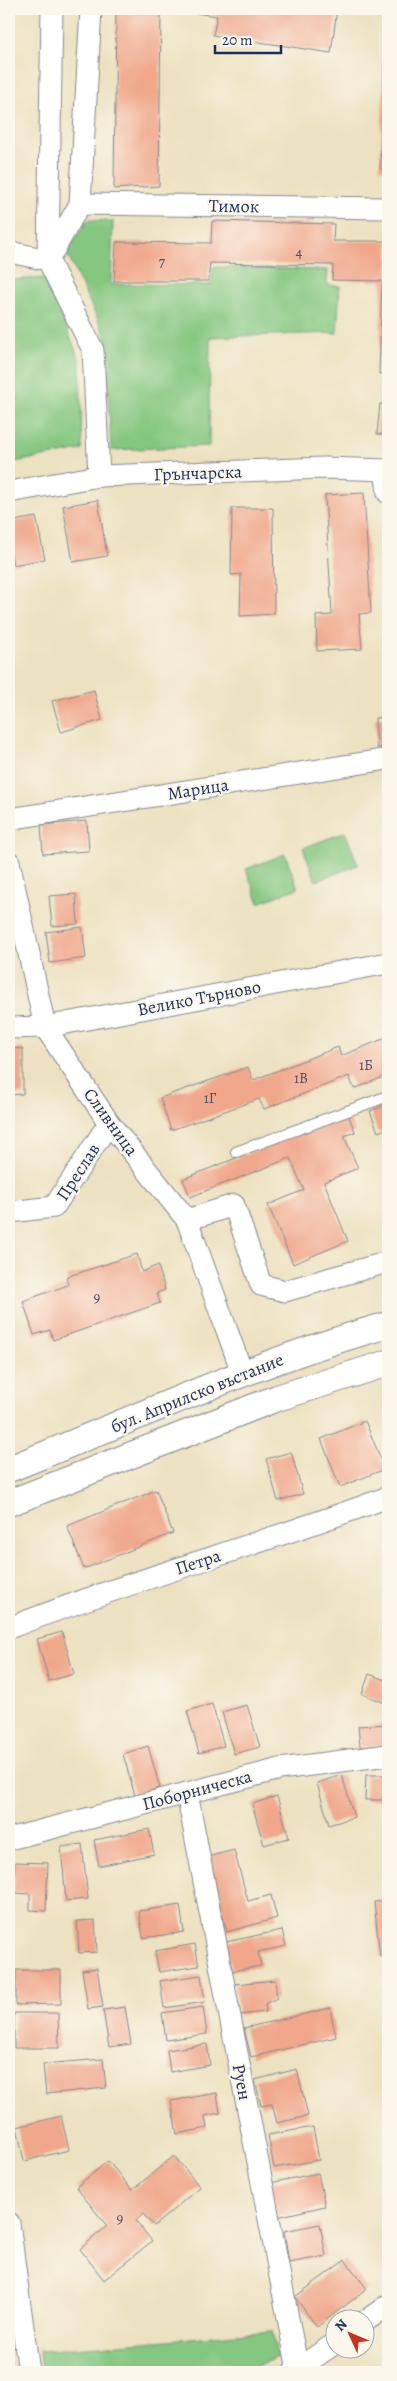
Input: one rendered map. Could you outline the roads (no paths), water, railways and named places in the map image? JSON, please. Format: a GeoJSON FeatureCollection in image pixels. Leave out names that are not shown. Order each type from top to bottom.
{"type":"FeatureCollection","features":[{"type":"Feature","properties":{"kind":"street"},"geometry":{"type":"LineString","coordinates":[[52,9],[48,260],[93,350],[99,476]]}},
{"type":"Feature","properties":{"kind":"street"},"geometry":{"type":"LineString","coordinates":[[48,260],[80,204],[91,9]]}},
{"type":"Feature","properties":{"kind":"street","name":"Тимок"},"geometry":{"type":"LineString","coordinates":[[80,204],[388,208]]}},
{"type":"Feature","properties":{"kind":"street"},"geometry":{"type":"LineString","coordinates":[[9,252],[48,260]]}},
{"type":"Feature","properties":{"kind":"street","name":"Грънчарска"},"geometry":{"type":"LineString","coordinates":[[9,492],[99,476],[324,468],[387,470]]}},
{"type":"Feature","properties":{"kind":"street"},"geometry":{"type":"LineString","coordinates":[[387,470],[388,493]]}},
{"type":"Feature","properties":{"kind":"street","name":"Марица"},"geometry":{"type":"LineString","coordinates":[[9,819],[388,759]]}},
{"type":"Feature","properties":{"kind":"street","name":"Сливница"},"geometry":{"type":"LineString","coordinates":[[9,862],[45,1027],[110,1123],[187,1220],[242,1372]]}},
{"type":"Feature","properties":{"kind":"street","name":"Велико Търново"},"geometry":{"type":"LineString","coordinates":[[9,1028],[45,1027],[388,963]]}},
{"type":"Feature","properties":{"kind":"street","name":"Преслав"},"geometry":{"type":"LineString","coordinates":[[9,1212],[54,1207],[110,1123]]}},
{"type":"Feature","properties":{"kind":"street"},"geometry":{"type":"LineString","coordinates":[[187,1220],[234,1205],[261,1285],[285,1291],[388,1262]]}},
{"type":"Feature","properties":{"kind":"street","name":"бул. Априлско въстание"},"geometry":{"type":"LineString","coordinates":[[9,1469],[242,1372],[325,1343],[388,1326]]}},
{"type":"Feature","properties":{"kind":"street","name":"бул. Априлско въстание"},"geometry":{"type":"LineString","coordinates":[[9,1503],[277,1398],[388,1363]]}},
{"type":"Feature","properties":{"kind":"street","name":"Петра"},"geometry":{"type":"LineString","coordinates":[[9,1628],[74,1602],[340,1515],[388,1497]]}},
{"type":"Feature","properties":{"kind":"street","name":"Поборническа"},"geometry":{"type":"LineString","coordinates":[[9,1839],[280,1769],[388,1755]]}},
{"type":"Feature","properties":{"kind":"street","name":"Руен"},"geometry":{"type":"LineString","coordinates":[[187,1793],[295,2371]]}},
{"type":"Feature","properties":{"kind":"street"},"geometry":{"type":"LineString","coordinates":[[9,2223],[21,2361]]}},
{"type":"Feature","properties":{"kind":"street"},"geometry":{"type":"LineString","coordinates":[[374,2315],[388,2305]]}},
{"type":"Feature","properties":{"kind":"street"},"geometry":{"type":"LineString","coordinates":[[295,2371],[324,2351]]}},
{"type":"Feature","properties":{"kind":"lane"},"geometry":{"type":"LineString","coordinates":[[236,1152],[388,1096]]}}]}
